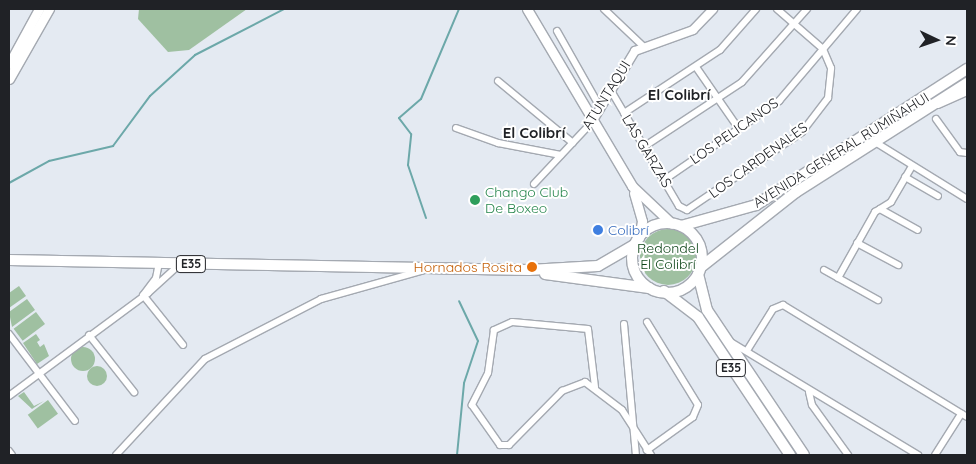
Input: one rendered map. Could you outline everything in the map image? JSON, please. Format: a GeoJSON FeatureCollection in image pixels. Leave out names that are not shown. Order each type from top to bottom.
{"type":"FeatureCollection","features":[{"type":"Feature","properties":{"kind":"highway","name":"AVENIDA GENERAL RUMIÑAHUI"},"geometry":{"type":"LineString","coordinates":[[676,225],[756,205],[967,69]]}},
{"type":"Feature","properties":{"kind":"highway","name":"AVENIDA GENERAL RUMIÑAHUI"},"geometry":{"type":"LineString","coordinates":[[699,270],[785,200],[967,82]]}},
{"type":"Feature","properties":{"kind":"highway","name":"E35"},"geometry":{"type":"LineString","coordinates":[[9,260],[529,270],[598,266],[638,241],[654,228],[676,225],[700,242],[699,270],[705,304],[724,336],[804,455]]}},
{"type":"Feature","properties":{"kind":"highway"},"geometry":{"type":"LineString","coordinates":[[638,241],[633,274],[649,288]]}},
{"type":"Feature","properties":{"kind":"highway","name":"E35"},"geometry":{"type":"LineString","coordinates":[[529,270],[663,291],[698,317],[790,455]]}},
{"type":"Feature","properties":{"kind":"highway","name":"E35"},"geometry":{"type":"LineString","coordinates":[[663,291],[684,286],[699,270]]}},
{"type":"Feature","properties":{"kind":"main road"},"geometry":{"type":"LineString","coordinates":[[9,64],[39,9]]}},
{"type":"Feature","properties":{"kind":"main road"},"geometry":{"type":"LineString","coordinates":[[9,79],[48,9]]}},
{"type":"Feature","properties":{"kind":"main road"},"geometry":{"type":"LineString","coordinates":[[527,9],[592,122],[632,186],[642,217],[638,241]]}},
{"type":"Feature","properties":{"kind":"main road"},"geometry":{"type":"LineString","coordinates":[[632,186],[676,225]]}},
{"type":"Feature","properties":{"kind":"street"},"geometry":{"type":"LineString","coordinates":[[604,9],[644,47]]}},
{"type":"Feature","properties":{"kind":"street","name":"ATUNTAQUI"},"geometry":{"type":"LineString","coordinates":[[534,184],[592,122],[630,57],[644,47],[693,30],[712,9]]}},
{"type":"Feature","properties":{"kind":"street"},"geometry":{"type":"LineString","coordinates":[[624,113],[722,48],[756,9]]}},
{"type":"Feature","properties":{"kind":"street"},"geometry":{"type":"LineString","coordinates":[[777,9],[823,49]]}},
{"type":"Feature","properties":{"kind":"street"},"geometry":{"type":"LineString","coordinates":[[645,146],[717,99],[749,75],[807,9]]}},
{"type":"Feature","properties":{"kind":"street","name":"LOS PELICANOS"},"geometry":{"type":"LineString","coordinates":[[664,180],[779,102],[857,9]]}},
{"type":"Feature","properties":{"kind":"street"},"geometry":{"type":"LineString","coordinates":[[557,31],[600,107]]}},
{"type":"Feature","properties":{"kind":"street","name":"LOS CARDENALES"},"geometry":{"type":"LineString","coordinates":[[687,210],[807,128],[829,95],[831,68],[823,49]]}},
{"type":"Feature","properties":{"kind":"street"},"geometry":{"type":"LineString","coordinates":[[696,67],[739,129]]}},
{"type":"Feature","properties":{"kind":"street"},"geometry":{"type":"LineString","coordinates":[[498,81],[572,143]]}},
{"type":"Feature","properties":{"kind":"street","name":"LAS GARZAS"},"geometry":{"type":"LineString","coordinates":[[610,89],[680,208],[687,210]]}},
{"type":"Feature","properties":{"kind":"street"},"geometry":{"type":"LineString","coordinates":[[932,105],[967,92]]}},
{"type":"Feature","properties":{"kind":"street"},"geometry":{"type":"LineString","coordinates":[[936,119],[960,152],[967,152]]}},
{"type":"Feature","properties":{"kind":"street"},"geometry":{"type":"LineString","coordinates":[[456,128],[498,143],[561,155]]}},
{"type":"Feature","properties":{"kind":"street"},"geometry":{"type":"LineString","coordinates":[[875,142],[967,199]]}},
{"type":"Feature","properties":{"kind":"street"},"geometry":{"type":"LineString","coordinates":[[838,278],[857,243],[880,209],[891,202],[912,166]]}},
{"type":"Feature","properties":{"kind":"street"},"geometry":{"type":"LineString","coordinates":[[905,177],[938,196]]}},
{"type":"Feature","properties":{"kind":"street"},"geometry":{"type":"LineString","coordinates":[[880,209],[918,230]]}},
{"type":"Feature","properties":{"kind":"street"},"geometry":{"type":"LineString","coordinates":[[857,243],[898,264]]}},
{"type":"Feature","properties":{"kind":"street"},"geometry":{"type":"LineString","coordinates":[[143,295],[156,278],[159,263]]}},
{"type":"Feature","properties":{"kind":"street"},"geometry":{"type":"LineString","coordinates":[[9,396],[143,295],[180,264]]}},
{"type":"Feature","properties":{"kind":"street"},"geometry":{"type":"LineString","coordinates":[[116,455],[205,359],[321,299],[429,269]]}},
{"type":"Feature","properties":{"kind":"street"},"geometry":{"type":"LineString","coordinates":[[824,270],[878,300]]}},
{"type":"Feature","properties":{"kind":"street"},"geometry":{"type":"LineString","coordinates":[[143,295],[183,345]]}},
{"type":"Feature","properties":{"kind":"street"},"geometry":{"type":"LineString","coordinates":[[748,349],[773,309],[783,305],[964,415],[935,455]]}},
{"type":"Feature","properties":{"kind":"street"},"geometry":{"type":"LineString","coordinates":[[595,388],[586,328],[512,322],[498,326],[488,373],[472,402],[500,445],[509,445],[523,435],[571,385],[584,382],[595,388],[622,410],[649,452],[693,417],[698,404],[647,322]]}},
{"type":"Feature","properties":{"kind":"street"},"geometry":{"type":"LineString","coordinates":[[624,324],[636,455]]}},
{"type":"Feature","properties":{"kind":"street"},"geometry":{"type":"LineString","coordinates":[[9,334],[75,421]]}},
{"type":"Feature","properties":{"kind":"street"},"geometry":{"type":"LineString","coordinates":[[89,335],[134,392]]}},
{"type":"Feature","properties":{"kind":"street"},"geometry":{"type":"LineString","coordinates":[[724,336],[748,349],[809,392],[823,396],[918,455]]}},
{"type":"Feature","properties":{"kind":"street"},"geometry":{"type":"LineString","coordinates":[[809,392],[812,405],[848,455]]}},
{"type":"Feature","properties":{"kind":"street"},"geometry":{"type":"LineString","coordinates":[[781,443],[782,455]]}},
{"type":"Feature","properties":{"kind":"street"},"geometry":{"type":"LineString","coordinates":[[9,451],[12,455]]}},
{"type":"Feature","properties":{"kind":"green space"},"geometry":{"type":"Polygon","coordinates":[[[139,9],[247,9],[189,50],[168,52],[138,19],[139,9]]]}},
{"type":"Feature","properties":{"kind":"green space","name":"Redondel El Colibrí"},"geometry":{"type":"Polygon","coordinates":[[[662,229],[674,229],[684,233],[692,241],[696,257],[692,273],[684,281],[674,285],[662,285],[652,281],[644,273],[640,263],[640,251],[644,241],[652,233],[662,229]]]}},
{"type":"Feature","properties":{"kind":"green space"},"geometry":{"type":"Polygon","coordinates":[[[19,286],[26,296],[9,308],[9,293],[19,286]]]}},
{"type":"Feature","properties":{"kind":"green space"},"geometry":{"type":"Polygon","coordinates":[[[27,299],[35,310],[12,327],[9,312],[27,299]]]}},
{"type":"Feature","properties":{"kind":"green space"},"geometry":{"type":"Polygon","coordinates":[[[36,312],[45,324],[23,341],[14,329],[36,312]]]}},
{"type":"Feature","properties":{"kind":"green space"},"geometry":{"type":"Polygon","coordinates":[[[36,334],[40,340],[37,342],[40,347],[44,344],[49,356],[37,364],[23,343],[36,334]]]}},
{"type":"Feature","properties":{"kind":"green space"},"geometry":{"type":"Polygon","coordinates":[[[83,347],[92,350],[95,359],[92,368],[83,371],[74,368],[71,359],[74,350],[83,347]]]}},
{"type":"Feature","properties":{"kind":"green space"},"geometry":{"type":"Polygon","coordinates":[[[97,366],[104,369],[107,376],[104,383],[97,386],[90,383],[87,376],[90,369],[97,366]]]}},
{"type":"Feature","properties":{"kind":"green space"},"geometry":{"type":"Polygon","coordinates":[[[24,392],[34,406],[44,401],[32,409],[18,396],[24,392]]]}},
{"type":"Feature","properties":{"kind":"green space"},"geometry":{"type":"Polygon","coordinates":[[[48,400],[58,414],[38,428],[28,415],[48,400]]]}},
{"type":"Feature","properties":{"kind":"waterway"},"geometry":{"type":"LineString","coordinates":[[9,183],[49,161],[113,146],[150,96],[195,55],[284,9]]}},
{"type":"Feature","properties":{"kind":"waterway"},"geometry":{"type":"LineString","coordinates":[[426,218],[408,165],[411,134],[399,118],[421,99],[459,9]]}},
{"type":"Feature","properties":{"kind":"waterway"},"geometry":{"type":"LineString","coordinates":[[457,455],[464,383],[478,341],[459,301]]}},
{"type":"Feature","properties":{"kind":"place","name":"Chango Club De Boxeo"},"geometry":{"type":"Point","coordinates":[475,200]}},
{"type":"Feature","properties":{"kind":"place","name":"Colibrí"},"geometry":{"type":"Point","coordinates":[598,230]}},
{"type":"Feature","properties":{"kind":"place","name":"Hornados Rosita"},"geometry":{"type":"Point","coordinates":[532,267]}},
{"type":"Feature","properties":{"kind":"district","name":"El Colibrí"},"geometry":{"type":"Point","coordinates":[679,95]}},
{"type":"Feature","properties":{"kind":"district","name":"El Colibrí"},"geometry":{"type":"Point","coordinates":[534,133]}}]}
